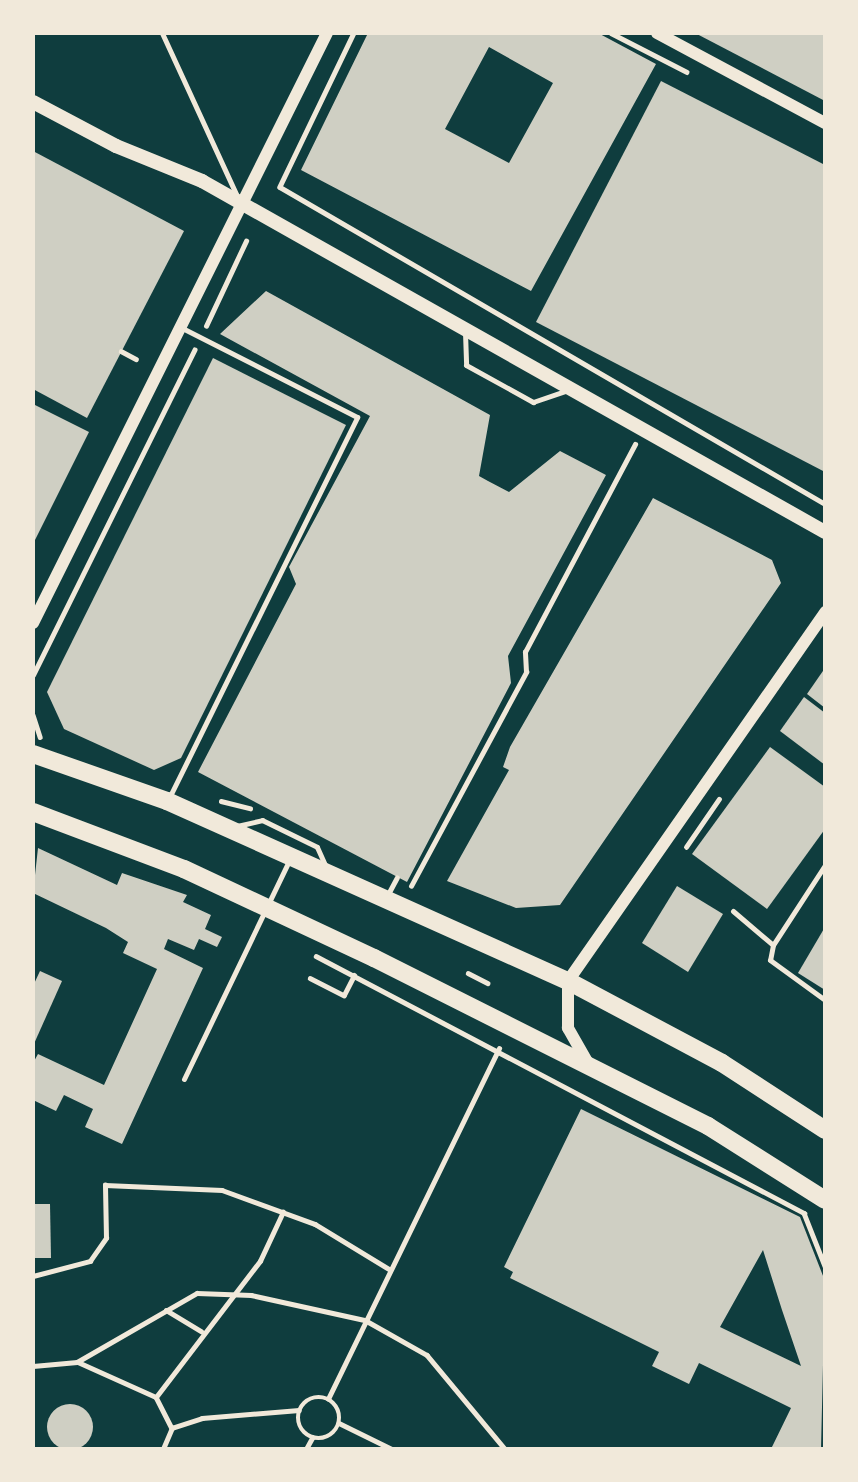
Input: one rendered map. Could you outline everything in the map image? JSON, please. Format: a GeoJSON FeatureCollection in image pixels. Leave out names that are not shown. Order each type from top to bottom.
{"type":"FeatureCollection","features":[{"type":"Feature","properties":{"kind":"main road"},"geometry":{"type":"LineString","coordinates":[[33,103],[240,202],[825,532]]}},
{"type":"Feature","properties":{"kind":"main road"},"geometry":{"type":"LineString","coordinates":[[38,748],[167,801],[568,981],[722,1063],[825,1130]]}},
{"type":"Feature","properties":{"kind":"main road"},"geometry":{"type":"LineString","coordinates":[[33,811],[184,869],[590,1065],[771,1161],[825,1200]]}},
{"type":"Feature","properties":{"kind":"street"},"geometry":{"type":"LineString","coordinates":[[33,623],[177,326],[327,33]]}},
{"type":"Feature","properties":{"kind":"street"},"geometry":{"type":"LineString","coordinates":[[657,33],[825,123]]}},
{"type":"Feature","properties":{"kind":"street"},"geometry":{"type":"LineString","coordinates":[[590,1065],[568,1028],[568,981],[825,612]]}},
{"type":"Feature","properties":{"kind":"lane"},"geometry":{"type":"LineString","coordinates":[[162,33],[240,202]]}},
{"type":"Feature","properties":{"kind":"lane"},"geometry":{"type":"LineString","coordinates":[[167,801],[357,417],[177,326]]}},
{"type":"Feature","properties":{"kind":"lane"},"geometry":{"type":"LineString","coordinates":[[465,329],[466,365],[533,402],[571,389]]}},
{"type":"Feature","properties":{"kind":"lane"},"geometry":{"type":"LineString","coordinates":[[227,828],[262,820],[317,847],[330,875]]}},
{"type":"Feature","properties":{"kind":"lane"},"geometry":{"type":"LineString","coordinates":[[184,1079],[290,858]]}},
{"type":"Feature","properties":{"kind":"lane"},"geometry":{"type":"LineString","coordinates":[[825,864],[773,945],[770,960],[777,970],[825,1000]]}},
{"type":"Feature","properties":{"kind":"lane"},"geometry":{"type":"LineString","coordinates":[[393,902],[397,877]]}},
{"type":"Feature","properties":{"kind":"lane"},"geometry":{"type":"LineString","coordinates":[[733,911],[773,945]]}},
{"type":"Feature","properties":{"kind":"path"},"geometry":{"type":"LineString","coordinates":[[354,33],[280,187],[825,504]]}},
{"type":"Feature","properties":{"kind":"path"},"geometry":{"type":"LineString","coordinates":[[33,676],[246,242]]}},
{"type":"Feature","properties":{"kind":"path"},"geometry":{"type":"LineString","coordinates":[[121,351],[136,359]]}},
{"type":"Feature","properties":{"kind":"path"},"geometry":{"type":"LineString","coordinates":[[393,902],[526,672],[525,652],[642,429]]}},
{"type":"Feature","properties":{"kind":"path"},"geometry":{"type":"LineString","coordinates":[[33,715],[38,748]]}},
{"type":"Feature","properties":{"kind":"path"},"geometry":{"type":"LineString","coordinates":[[306,951],[499,1048],[804,1213],[825,1266]]}},
{"type":"Feature","properties":{"kind":"path"},"geometry":{"type":"LineString","coordinates":[[468,973],[488,983]]}},
{"type":"Feature","properties":{"kind":"path"},"geometry":{"type":"LineString","coordinates":[[310,978],[344,995],[354,975]]}},
{"type":"Feature","properties":{"kind":"path"},"geometry":{"type":"LineString","coordinates":[[392,1449],[339,1423],[328,1399],[499,1048]]}},
{"type":"Feature","properties":{"kind":"path"},"geometry":{"type":"LineString","coordinates":[[33,1276],[90,1261],[106,1238],[105,1185],[193,1184],[282,1212],[389,1269]]}},
{"type":"Feature","properties":{"kind":"path"},"geometry":{"type":"LineString","coordinates":[[156,1396],[201,1331],[260,1261],[282,1212]]}},
{"type":"Feature","properties":{"kind":"path"},"geometry":{"type":"LineString","coordinates":[[33,1366],[77,1362],[166,1310],[219,1290],[251,1295],[365,1320],[427,1355],[505,1449]]}},
{"type":"Feature","properties":{"kind":"path"},"geometry":{"type":"LineString","coordinates":[[166,1310],[201,1331]]}},
{"type":"Feature","properties":{"kind":"path"},"geometry":{"type":"LineString","coordinates":[[77,1362],[156,1396],[172,1429]]}},
{"type":"Feature","properties":{"kind":"path"},"geometry":{"type":"LineString","coordinates":[[328,1399],[308,1399],[299,1410],[301,1429],[312,1438],[325,1438],[339,1423]]}},
{"type":"Feature","properties":{"kind":"path"},"geometry":{"type":"LineString","coordinates":[[136,1449],[163,1449],[172,1429],[202,1418],[299,1410]]}},
{"type":"Feature","properties":{"kind":"path"},"geometry":{"type":"LineString","coordinates":[[306,1449],[312,1438]]}},
{"type":"Feature","properties":{"kind":"building"},"geometry":{"type":"Polygon","coordinates":[[[368,33],[598,33],[656,64],[531,291],[301,170],[368,33]],[[489,47],[445,129],[509,163],[553,83],[489,47]]]}},
{"type":"Feature","properties":{"kind":"building"},"geometry":{"type":"Polygon","coordinates":[[[695,33],[825,33],[825,101],[695,33]]]}},
{"type":"Feature","properties":{"kind":"building"},"geometry":{"type":"Polygon","coordinates":[[[661,81],[825,165],[825,472],[536,322],[661,81]]]}},
{"type":"Feature","properties":{"kind":"building"},"geometry":{"type":"Polygon","coordinates":[[[33,151],[184,231],[87,418],[33,389],[33,151]]]}},
{"type":"Feature","properties":{"kind":"building"},"geometry":{"type":"Polygon","coordinates":[[[266,291],[490,415],[479,476],[488,481],[509,492],[560,451],[606,475],[508,656],[511,683],[407,882],[198,772],[296,584],[289,567],[370,416],[220,334],[266,291]]]}},
{"type":"Feature","properties":{"kind":"building"},"geometry":{"type":"Polygon","coordinates":[[[213,358],[346,425],[181,758],[154,770],[64,729],[47,692],[213,358]]]}},
{"type":"Feature","properties":{"kind":"building"},"geometry":{"type":"Polygon","coordinates":[[[33,404],[89,432],[33,544],[33,404]]]}},
{"type":"Feature","properties":{"kind":"building"},"geometry":{"type":"Polygon","coordinates":[[[653,498],[772,560],[781,583],[560,905],[516,908],[447,881],[509,770],[503,767],[510,747],[653,498]]]}},
{"type":"Feature","properties":{"kind":"building"},"geometry":{"type":"Polygon","coordinates":[[[825,668],[825,708],[807,694],[825,668]]]}},
{"type":"Feature","properties":{"kind":"building"},"geometry":{"type":"Polygon","coordinates":[[[804,697],[825,713],[825,765],[780,731],[804,697]]]}},
{"type":"Feature","properties":{"kind":"building"},"geometry":{"type":"Polygon","coordinates":[[[770,747],[825,787],[825,829],[767,909],[692,854],[770,747]]]}},
{"type":"Feature","properties":{"kind":"building"},"geometry":{"type":"Polygon","coordinates":[[[38,848],[117,885],[122,873],[187,895],[183,902],[211,915],[205,929],[222,937],[217,947],[199,939],[194,950],[168,939],[164,949],[203,968],[122,1144],[85,1127],[93,1109],[64,1095],[56,1111],[33,1100],[33,1063],[38,1054],[104,1085],[157,969],[123,953],[128,942],[106,928],[33,893],[38,848]]]}},
{"type":"Feature","properties":{"kind":"building"},"geometry":{"type":"Polygon","coordinates":[[[677,886],[723,914],[688,972],[642,943],[677,886]]]}},
{"type":"Feature","properties":{"kind":"building"},"geometry":{"type":"Polygon","coordinates":[[[825,927],[825,990],[798,973],[825,927]]]}},
{"type":"Feature","properties":{"kind":"building"},"geometry":{"type":"Polygon","coordinates":[[[40,971],[62,981],[33,1046],[33,986],[40,971]]]}},
{"type":"Feature","properties":{"kind":"building"},"geometry":{"type":"Polygon","coordinates":[[[581,1109],[800,1217],[825,1281],[821,1449],[771,1449],[791,1408],[699,1363],[689,1384],[652,1366],[659,1352],[510,1278],[513,1272],[504,1267],[581,1109]],[[763,1250],[720,1327],[801,1366],[763,1250]]]}},
{"type":"Feature","properties":{"kind":"building"},"geometry":{"type":"Polygon","coordinates":[[[33,1204],[50,1204],[51,1258],[33,1258],[33,1204]]]}},
{"type":"Feature","properties":{"kind":"building"},"geometry":{"type":"Polygon","coordinates":[[[70,1404],[86,1411],[93,1427],[86,1443],[70,1450],[54,1443],[47,1427],[54,1411],[70,1404]]]}}]}
